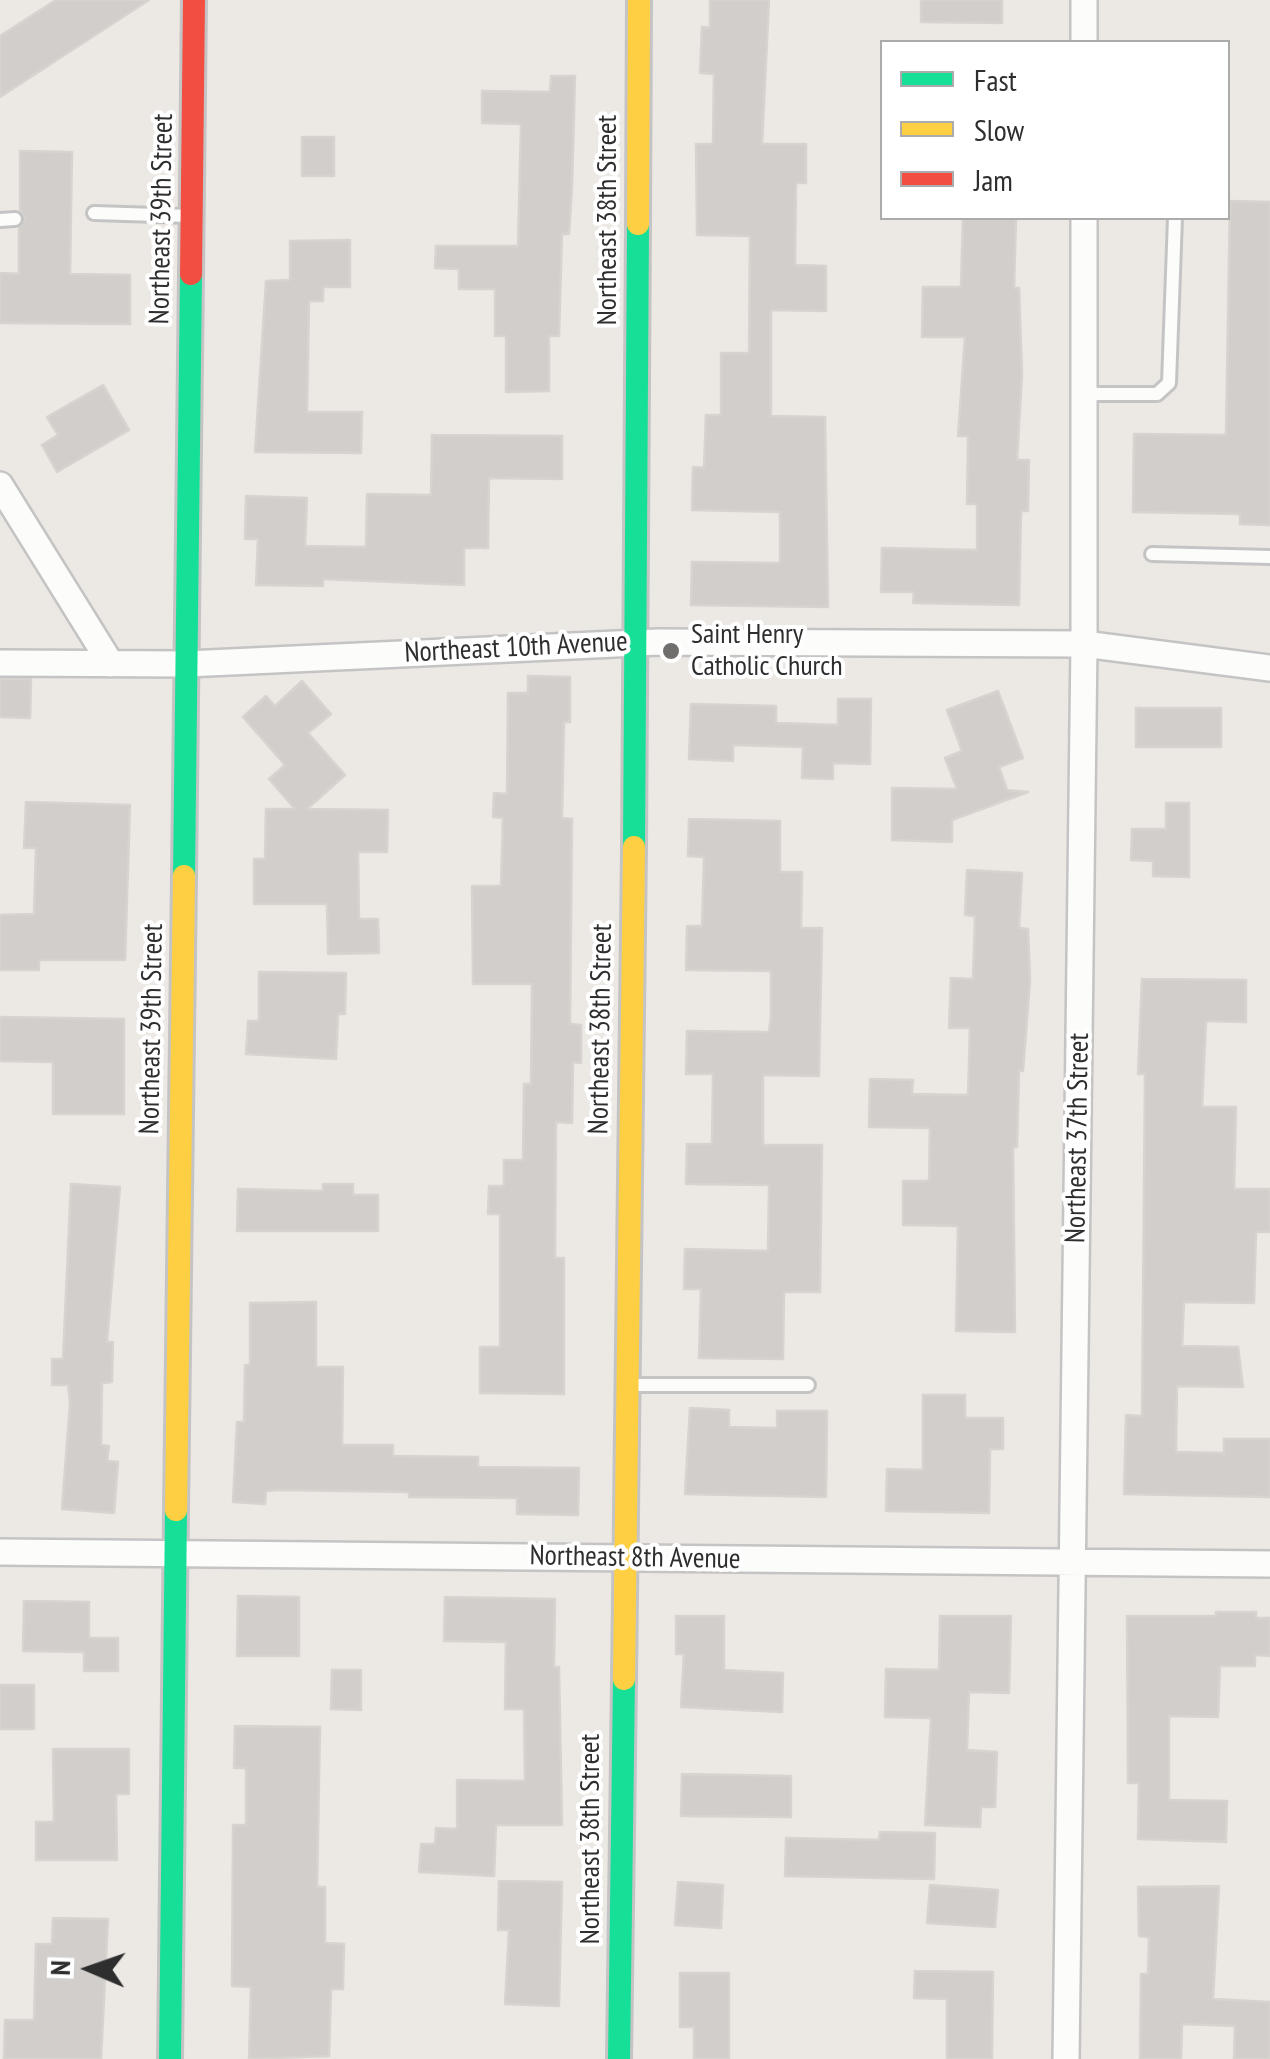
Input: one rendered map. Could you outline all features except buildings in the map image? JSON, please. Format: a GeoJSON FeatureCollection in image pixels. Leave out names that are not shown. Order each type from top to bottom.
{"type":"FeatureCollection","features":[{"type":"Feature","properties":{"kind":"street","name":"Northeast 39th Street"},"geometry":{"type":"LineString","coordinates":[[170,2059],[194,0]]}},
{"type":"Feature","properties":{"kind":"street","name":"Northeast 38th Street"},"geometry":{"type":"LineString","coordinates":[[619,2059],[636,642],[639,0]]}},
{"type":"Feature","properties":{"kind":"street"},"geometry":{"type":"LineString","coordinates":[[1084,0],[1084,40]]}},
{"type":"Feature","properties":{"kind":"street","name":"Northeast 37th Street"},"geometry":{"type":"LineString","coordinates":[[1066,2059],[1084,644],[1084,220]]}},
{"type":"Feature","properties":{"kind":"street"},"geometry":{"type":"LineString","coordinates":[[0,485],[112,664]]}},
{"type":"Feature","properties":{"kind":"street","name":"Northeast 10th Avenue"},"geometry":{"type":"LineString","coordinates":[[0,663],[187,664],[636,642],[1084,644],[1270,668]]}},
{"type":"Feature","properties":{"kind":"street","name":"Northeast 8th Avenue"},"geometry":{"type":"LineString","coordinates":[[0,1552],[625,1561],[1270,1564]]}},
{"type":"Feature","properties":{"kind":"lane"},"geometry":{"type":"LineString","coordinates":[[94,213],[192,216]]}},
{"type":"Feature","properties":{"kind":"lane"},"geometry":{"type":"LineString","coordinates":[[1084,394],[1156,394],[1169,383],[1175,220]]}},
{"type":"Feature","properties":{"kind":"lane"},"geometry":{"type":"LineString","coordinates":[[1152,554],[1270,557]]}},
{"type":"Feature","properties":{"kind":"lane"},"geometry":{"type":"LineString","coordinates":[[627,1385],[808,1385]]}},
{"type":"Feature","properties":{"kind":"traffic: fast"},"geometry":{"type":"LineString","coordinates":[[634,847],[638,224]]}},
{"type":"Feature","properties":{"kind":"traffic: fast"},"geometry":{"type":"LineString","coordinates":[[184,876],[191,274]]}},
{"type":"Feature","properties":{"kind":"traffic: fast"},"geometry":{"type":"LineString","coordinates":[[170,2059],[176,1510]]}},
{"type":"Feature","properties":{"kind":"traffic: fast"},"geometry":{"type":"LineString","coordinates":[[619,2059],[624,1679]]}},
{"type":"Feature","properties":{"kind":"traffic: slow"},"geometry":{"type":"LineString","coordinates":[[638,224],[639,0]]}},
{"type":"Feature","properties":{"kind":"traffic: slow"},"geometry":{"type":"LineString","coordinates":[[624,1679],[634,847]]}},
{"type":"Feature","properties":{"kind":"traffic: slow"},"geometry":{"type":"LineString","coordinates":[[176,1510],[184,876]]}},
{"type":"Feature","properties":{"kind":"traffic: jam"},"geometry":{"type":"LineString","coordinates":[[191,274],[194,0]]}},
{"type":"Feature","properties":{"kind":"place","name":"Saint Henry Catholic Church"},"geometry":{"type":"Point","coordinates":[671,651]}}]}
